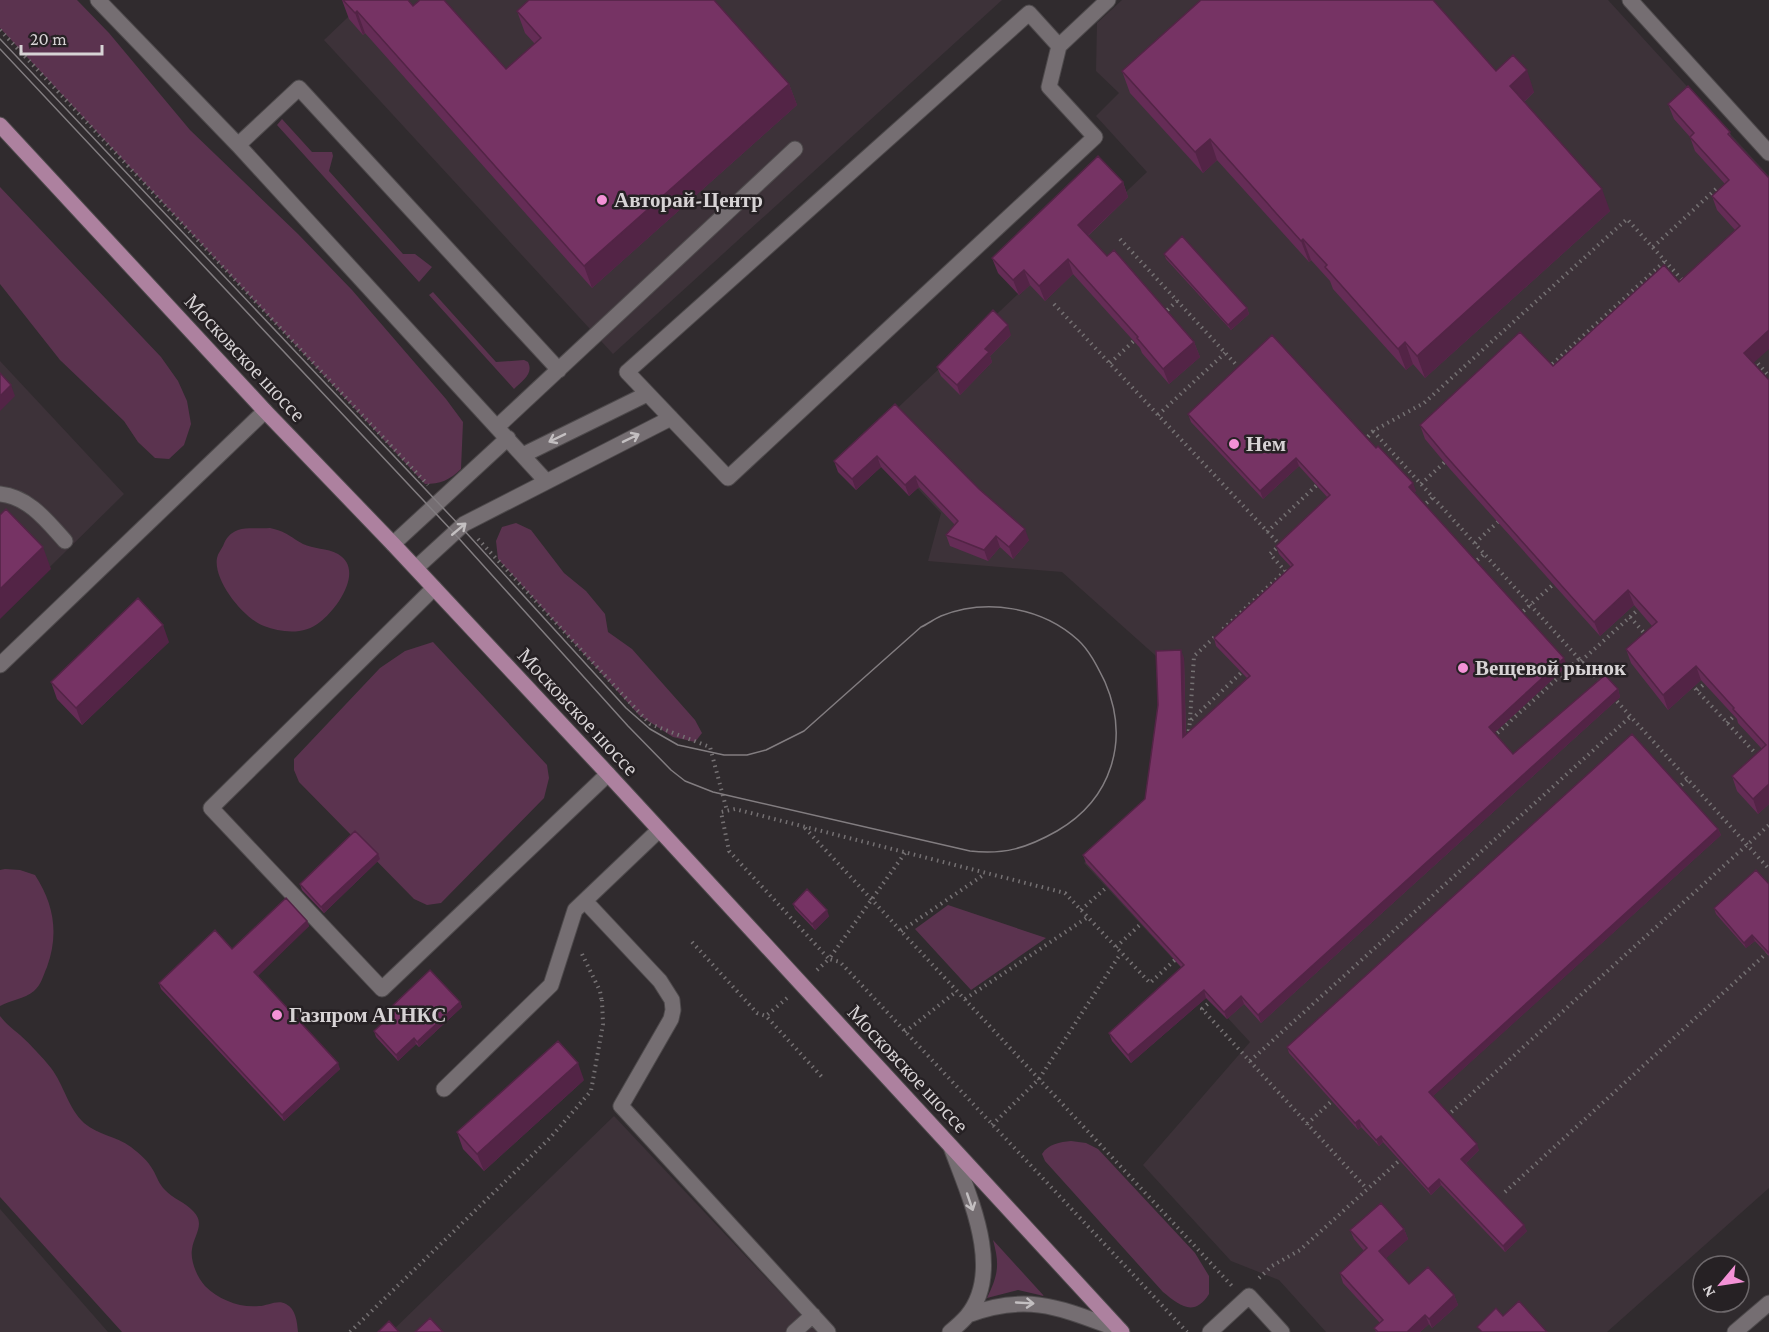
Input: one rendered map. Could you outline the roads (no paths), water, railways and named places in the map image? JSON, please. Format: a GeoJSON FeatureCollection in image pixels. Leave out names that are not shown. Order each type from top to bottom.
{"type":"FeatureCollection","features":[{"type":"Feature","properties":{"kind":"main road","name":"Московское шоссе"},"geometry":{"type":"LineString","coordinates":[[0,125],[265,411],[393,543],[608,774],[1121,1331]]}},
{"type":"Feature","properties":{"kind":"lane"},"geometry":{"type":"LineString","coordinates":[[1059,46],[1029,13],[627,372],[728,478],[1095,137],[1049,87],[1059,46],[1108,0]]}},
{"type":"Feature","properties":{"kind":"lane"},"geometry":{"type":"LineString","coordinates":[[1630,0],[1769,153]]}},
{"type":"Feature","properties":{"kind":"lane"},"geometry":{"type":"LineString","coordinates":[[106,2],[546,481]]}},
{"type":"Feature","properties":{"kind":"lane"},"geometry":{"type":"LineString","coordinates":[[238,144],[299,88],[559,370]]}},
{"type":"Feature","properties":{"kind":"lane"},"geometry":{"type":"LineString","coordinates":[[393,543],[441,499],[559,370],[795,149]]}},
{"type":"Feature","properties":{"kind":"lane"},"geometry":{"type":"LineString","coordinates":[[523,455],[647,394]]}},
{"type":"Feature","properties":{"kind":"lane"},"geometry":{"type":"LineString","coordinates":[[0,665],[265,411]]}},
{"type":"Feature","properties":{"kind":"lane"},"geometry":{"type":"LineString","coordinates":[[416,568],[464,524],[671,418]]}},
{"type":"Feature","properties":{"kind":"lane"},"geometry":{"type":"LineString","coordinates":[[0,495],[22,501],[38,511],[65,541]]}},
{"type":"Feature","properties":{"kind":"lane"},"geometry":{"type":"LineString","coordinates":[[434,588],[211,808],[382,989],[608,774]]}},
{"type":"Feature","properties":{"kind":"lane"},"geometry":{"type":"LineString","coordinates":[[444,1089],[551,985],[575,910],[659,830]]}},
{"type":"Feature","properties":{"kind":"lane"},"geometry":{"type":"LineString","coordinates":[[585,901],[660,981],[672,1000],[671,1019],[621,1106],[828,1332]]}},
{"type":"Feature","properties":{"kind":"lane"},"geometry":{"type":"LineString","coordinates":[[950,1332],[968,1315],[977,1298],[983,1276],[983,1250],[974,1211],[951,1147]]}},
{"type":"Feature","properties":{"kind":"lane"},"geometry":{"type":"LineString","coordinates":[[1210,1332],[1243,1297],[1249,1296],[1282,1332]]}},
{"type":"Feature","properties":{"kind":"lane"},"geometry":{"type":"LineString","coordinates":[[968,1315],[1000,1305],[1032,1303],[1079,1315],[1121,1331]]}},
{"type":"Feature","properties":{"kind":"lane"},"geometry":{"type":"LineString","coordinates":[[1735,1332],[1769,1303]]}},
{"type":"Feature","properties":{"kind":"lane"},"geometry":{"type":"LineString","coordinates":[[794,1332],[813,1315]]}},
{"type":"Feature","properties":{"kind":"tram line"},"geometry":{"type":"LineString","coordinates":[[0,39],[461,527],[626,708],[650,729],[678,745],[724,755],[747,755],[766,750],[804,731],[921,627],[941,616],[958,611],[995,607],[1013,609],[1031,613],[1064,629],[1082,644],[1097,665],[1112,704],[1116,725],[1111,766],[1103,785],[1076,818],[1057,831],[1036,842],[1015,849],[982,852],[713,792],[685,781],[671,770],[628,726],[454,533],[0,49]]}},
{"type":"Feature","properties":{"kind":"place","name":"Авторай-Центр"},"geometry":{"type":"Point","coordinates":[602,200]}},
{"type":"Feature","properties":{"kind":"place","name":"Нем"},"geometry":{"type":"Point","coordinates":[1234,444]}},
{"type":"Feature","properties":{"kind":"place","name":"Вещевой рынок"},"geometry":{"type":"Point","coordinates":[1463,668]}},
{"type":"Feature","properties":{"kind":"place","name":"Газпром АГНКС"},"geometry":{"type":"Point","coordinates":[277,1015]}}]}
